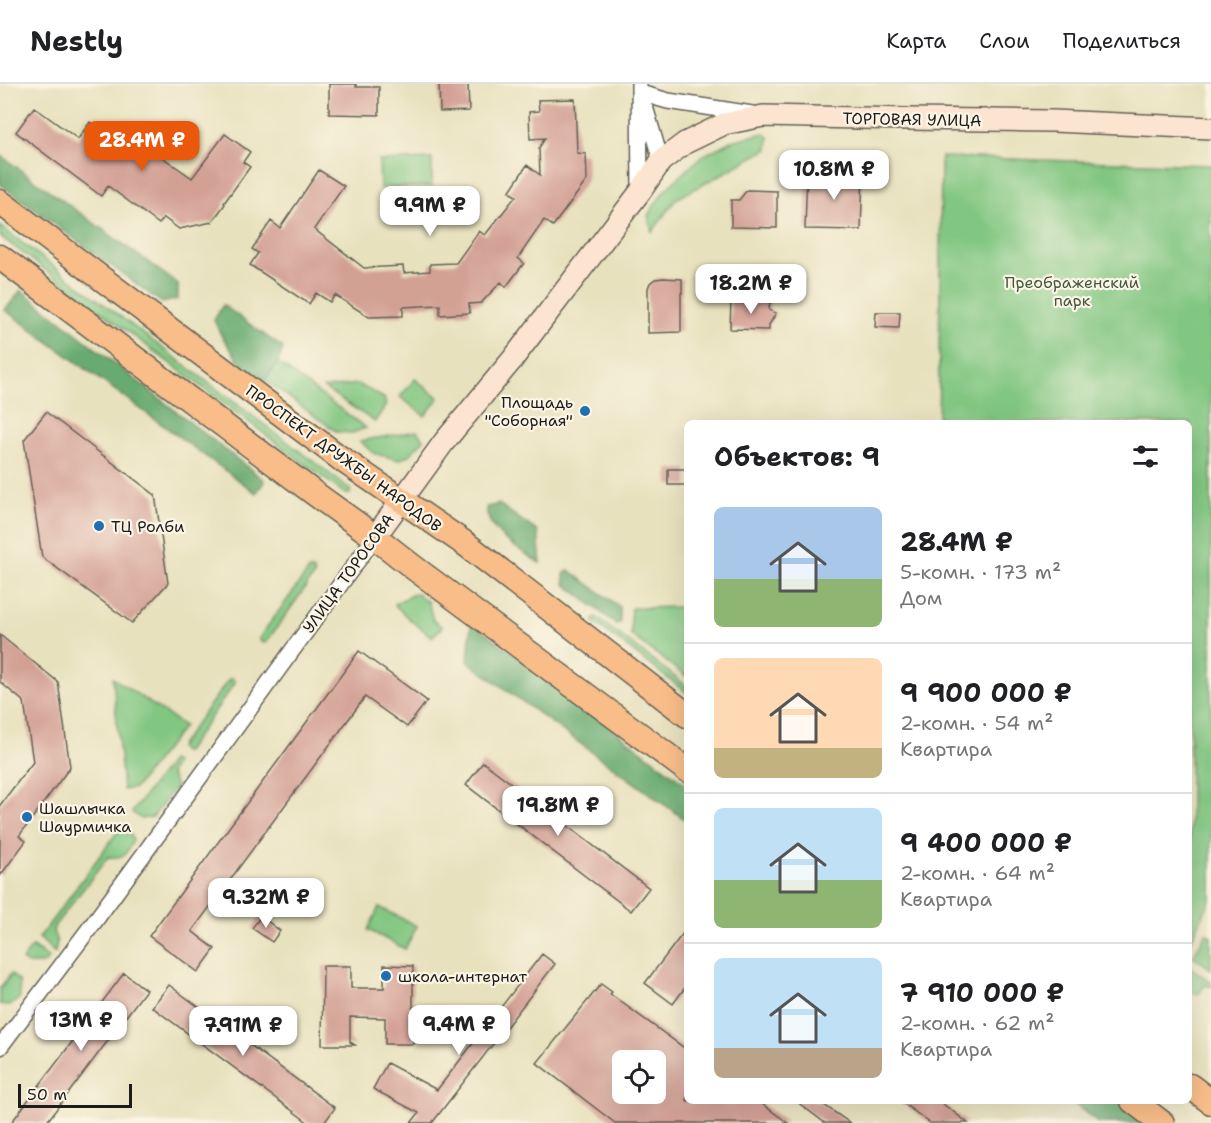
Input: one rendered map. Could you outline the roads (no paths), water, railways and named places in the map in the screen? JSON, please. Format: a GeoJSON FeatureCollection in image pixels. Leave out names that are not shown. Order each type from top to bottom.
{"type":"FeatureCollection","features":[{"type":"Feature","properties":{"kind":"main road","name":"ПРОСПЕКТ ДРУЖБЫ НАРОДОВ"},"geometry":{"type":"LineString","coordinates":[[0,202],[340,458],[467,545],[684,713]]}},
{"type":"Feature","properties":{"kind":"main road"},"geometry":{"type":"LineString","coordinates":[[0,258],[684,768]]}},
{"type":"Feature","properties":{"kind":"main road"},"geometry":{"type":"LineString","coordinates":[[1192,1088],[1211,1102]]}},
{"type":"Feature","properties":{"kind":"main road"},"geometry":{"type":"LineString","coordinates":[[1137,1104],[1162,1123]]}},
{"type":"Feature","properties":{"kind":"street"},"geometry":{"type":"LineString","coordinates":[[640,89],[668,102],[763,116]]}},
{"type":"Feature","properties":{"kind":"street"},"geometry":{"type":"LineString","coordinates":[[639,192],[640,89]]}},
{"type":"Feature","properties":{"kind":"street"},"geometry":{"type":"LineString","coordinates":[[640,89],[661,161]]}},
{"type":"Feature","properties":{"kind":"street","name":"ТОРГОВАЯ УЛИЦА"},"geometry":{"type":"LineString","coordinates":[[639,192],[661,161],[685,143],[724,124],[763,116],[1053,120],[1211,128]]}},
{"type":"Feature","properties":{"kind":"street"},"geometry":{"type":"LineString","coordinates":[[640,142],[650,155],[661,161]]}},
{"type":"Feature","properties":{"kind":"street","name":"УЛИЦА ТОРОСОВА"},"geometry":{"type":"LineString","coordinates":[[0,1047],[95,921],[444,442],[512,360],[639,192]]}},
{"type":"Feature","properties":{"kind":"place","name":"Площадь \"Соборная\""},"geometry":{"type":"Point","coordinates":[585,411]}},
{"type":"Feature","properties":{"kind":"place","name":"ТЦ Ролби"},"geometry":{"type":"Point","coordinates":[99,526]}},
{"type":"Feature","properties":{"kind":"place","name":"Шашлычка Шаурмичка"},"geometry":{"type":"Point","coordinates":[27,817]}},
{"type":"Feature","properties":{"kind":"place","name":"школа-интернат"},"geometry":{"type":"Point","coordinates":[386,976]}},
{"type":"Feature","properties":{"kind":"park label","name":"Преображенский парк"},"geometry":{"type":"Point","coordinates":[1072,291]}}]}
